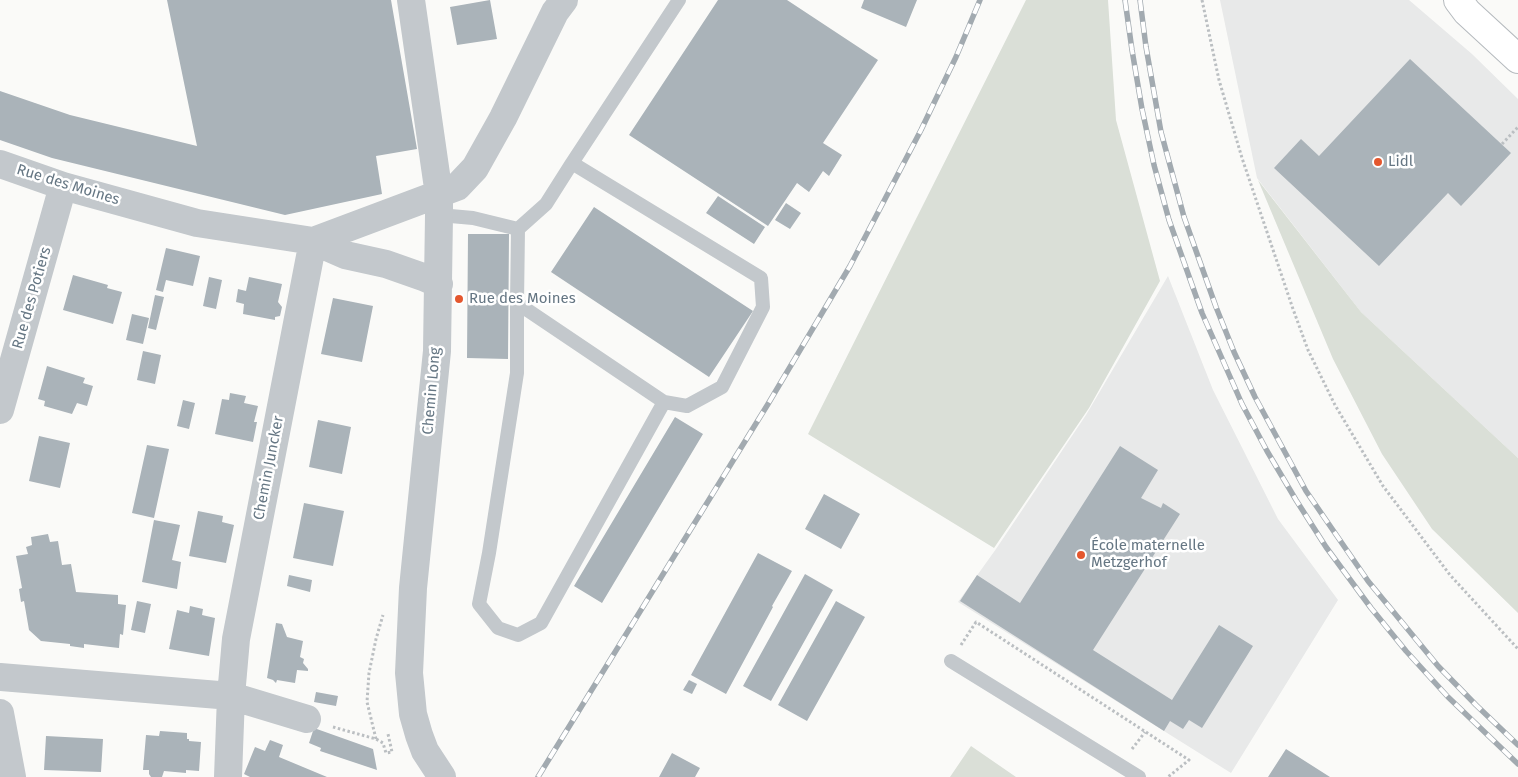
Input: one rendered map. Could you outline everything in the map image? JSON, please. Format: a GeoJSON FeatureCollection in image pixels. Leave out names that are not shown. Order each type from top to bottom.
{"type":"FeatureCollection","features":[{"type":"Feature","properties":{"kind":"main road"},"geometry":{"type":"LineString","coordinates":[[1458,0],[1467,12],[1518,59]]}},
{"type":"Feature","properties":{"kind":"street","name":"Chemin Long"},"geometry":{"type":"LineString","coordinates":[[411,0],[439,205],[439,284],[437,351],[414,588],[409,673],[411,696],[419,735],[426,751],[442,777]]}},
{"type":"Feature","properties":{"kind":"street","name":"Rue des Moines"},"geometry":{"type":"LineString","coordinates":[[313,241],[439,205],[475,168],[503,118],[555,12],[564,0]]}},
{"type":"Feature","properties":{"kind":"street","name":"Rue des Moines"},"geometry":{"type":"LineString","coordinates":[[0,164],[63,186],[196,223],[313,241],[345,255],[386,264],[439,284]]}},
{"type":"Feature","properties":{"kind":"street","name":"Rue des Potiers"},"geometry":{"type":"LineString","coordinates":[[0,410],[63,186]]}},
{"type":"Feature","properties":{"kind":"street","name":"Chemin Juncker"},"geometry":{"type":"LineString","coordinates":[[228,777],[231,696],[236,639],[313,241]]}},
{"type":"Feature","properties":{"kind":"street"},"geometry":{"type":"LineString","coordinates":[[0,677],[231,696],[307,719]]}},
{"type":"Feature","properties":{"kind":"street"},"geometry":{"type":"LineString","coordinates":[[0,717],[12,777]]}},
{"type":"Feature","properties":{"kind":"lane"},"geometry":{"type":"LineString","coordinates":[[664,402],[540,623],[518,635],[498,628],[479,604],[490,553],[517,373],[518,229],[546,204],[680,0]]}},
{"type":"Feature","properties":{"kind":"lane"},"geometry":{"type":"LineString","coordinates":[[518,303],[664,402],[687,406],[722,387],[763,307],[761,278],[572,163]]}},
{"type":"Feature","properties":{"kind":"lane"},"geometry":{"type":"LineString","coordinates":[[439,205],[472,218],[518,229]]}},
{"type":"Feature","properties":{"kind":"lane"},"geometry":{"type":"LineString","coordinates":[[951,661],[1139,777]]}},
{"type":"Feature","properties":{"kind":"path"},"geometry":{"type":"LineString","coordinates":[[1202,0],[1219,80],[1242,158],[1308,350],[1335,405],[1383,486],[1450,575],[1518,649]]}},
{"type":"Feature","properties":{"kind":"path"},"geometry":{"type":"LineString","coordinates":[[1502,144],[1518,126]]}},
{"type":"Feature","properties":{"kind":"path"},"geometry":{"type":"LineString","coordinates":[[376,739],[367,702],[369,673],[376,638],[384,612],[414,588]]}},
{"type":"Feature","properties":{"kind":"path"},"geometry":{"type":"LineString","coordinates":[[951,661],[976,622],[1189,760],[1168,777]]}},
{"type":"Feature","properties":{"kind":"path"},"geometry":{"type":"LineString","coordinates":[[307,719],[376,739],[383,743],[386,754],[392,752],[388,734],[398,732]]}},
{"type":"Feature","properties":{"kind":"shaded area"},"geometry":{"type":"Polygon","coordinates":[[[1026,0],[1108,0],[1116,120],[1160,281],[1089,408],[994,548],[808,434],[1026,0]]]}},
{"type":"Feature","properties":{"kind":"shaded area"},"geometry":{"type":"Polygon","coordinates":[[[1220,0],[1409,0],[1472,54],[1518,99],[1518,458],[1361,312],[1257,178],[1220,0]]]}},
{"type":"Feature","properties":{"kind":"shaded area"},"geometry":{"type":"Polygon","coordinates":[[[1258,180],[1361,312],[1518,458],[1518,613],[1432,529],[1382,454],[1333,359],[1258,180]]]}},
{"type":"Feature","properties":{"kind":"shaded area"},"geometry":{"type":"Polygon","coordinates":[[[1168,276],[1213,390],[1278,519],[1338,600],[1231,773],[958,602],[1086,415],[1168,276]]]}},
{"type":"Feature","properties":{"kind":"shaded area"},"geometry":{"type":"Polygon","coordinates":[[[971,746],[1016,777],[950,777],[971,746]]]}},
{"type":"Feature","properties":{"kind":"building"},"geometry":{"type":"Polygon","coordinates":[[[167,0],[391,0],[417,149],[376,156],[382,194],[285,215],[52,158],[0,140],[0,91],[70,115],[197,146],[167,0]]]}},
{"type":"Feature","properties":{"kind":"building"},"geometry":{"type":"Polygon","coordinates":[[[490,0],[497,39],[457,45],[450,7],[490,0]]]}},
{"type":"Feature","properties":{"kind":"building"},"geometry":{"type":"Polygon","coordinates":[[[718,0],[787,0],[878,60],[823,143],[842,155],[829,176],[823,171],[809,192],[797,183],[768,226],[629,135],[718,0]]]}},
{"type":"Feature","properties":{"kind":"building"},"geometry":{"type":"Polygon","coordinates":[[[864,0],[917,0],[906,27],[861,8],[864,0]]]}},
{"type":"Feature","properties":{"kind":"building","name":"Lidl"},"geometry":{"type":"Polygon","coordinates":[[[1410,59],[1511,153],[1461,206],[1448,193],[1379,266],[1274,168],[1301,139],[1319,156],[1410,59]]]}},
{"type":"Feature","properties":{"kind":"building"},"geometry":{"type":"Polygon","coordinates":[[[718,196],[765,227],[754,244],[706,213],[718,196]]]}},
{"type":"Feature","properties":{"kind":"building"},"geometry":{"type":"Polygon","coordinates":[[[786,203],[801,213],[790,229],[775,220],[786,203]]]}},
{"type":"Feature","properties":{"kind":"building"},"geometry":{"type":"Polygon","coordinates":[[[594,207],[753,311],[709,377],[551,272],[594,207]]]}},
{"type":"Feature","properties":{"kind":"building"},"geometry":{"type":"Polygon","coordinates":[[[468,234],[509,234],[508,359],[467,358],[468,234]]]}},
{"type":"Feature","properties":{"kind":"building"},"geometry":{"type":"Polygon","coordinates":[[[166,248],[200,256],[193,286],[166,280],[163,292],[156,290],[166,248]]]}},
{"type":"Feature","properties":{"kind":"building"},"geometry":{"type":"Polygon","coordinates":[[[73,275],[108,285],[107,288],[122,292],[113,324],[63,310],[73,275]]]}},
{"type":"Feature","properties":{"kind":"building"},"geometry":{"type":"Polygon","coordinates":[[[209,277],[222,280],[216,309],[203,306],[209,277]]]}},
{"type":"Feature","properties":{"kind":"building"},"geometry":{"type":"Polygon","coordinates":[[[249,277],[282,284],[278,302],[282,307],[280,316],[275,317],[275,320],[243,314],[244,304],[236,302],[238,289],[246,291],[249,277]]]}},
{"type":"Feature","properties":{"kind":"building"},"geometry":{"type":"Polygon","coordinates":[[[155,295],[164,297],[156,330],[148,328],[155,295]]]}},
{"type":"Feature","properties":{"kind":"building"},"geometry":{"type":"Polygon","coordinates":[[[333,298],[373,306],[362,362],[321,354],[333,298]]]}},
{"type":"Feature","properties":{"kind":"building"},"geometry":{"type":"Polygon","coordinates":[[[132,314],[149,318],[143,344],[126,340],[132,314]]]}},
{"type":"Feature","properties":{"kind":"building"},"geometry":{"type":"Polygon","coordinates":[[[143,351],[161,355],[155,384],[137,380],[143,351]]]}},
{"type":"Feature","properties":{"kind":"building"},"geometry":{"type":"Polygon","coordinates":[[[47,366],[85,378],[83,383],[93,386],[87,406],[77,403],[72,414],[44,406],[45,401],[38,399],[47,366]]]}},
{"type":"Feature","properties":{"kind":"building"},"geometry":{"type":"Polygon","coordinates":[[[230,393],[246,396],[244,403],[258,406],[254,422],[257,422],[253,442],[215,434],[222,399],[229,400],[230,393]]]}},
{"type":"Feature","properties":{"kind":"building"},"geometry":{"type":"Polygon","coordinates":[[[183,400],[195,403],[189,429],[177,426],[183,400]]]}},
{"type":"Feature","properties":{"kind":"building"},"geometry":{"type":"Polygon","coordinates":[[[675,417],[703,434],[602,603],[574,586],[675,417]]]}},
{"type":"Feature","properties":{"kind":"building"},"geometry":{"type":"Polygon","coordinates":[[[318,420],[351,427],[342,474],[309,467],[318,420]]]}},
{"type":"Feature","properties":{"kind":"building"},"geometry":{"type":"Polygon","coordinates":[[[39,436],[70,443],[60,488],[29,481],[39,436]]]}},
{"type":"Feature","properties":{"kind":"building"},"geometry":{"type":"Polygon","coordinates":[[[147,445],[169,449],[154,518],[132,513],[147,445]]]}},
{"type":"Feature","properties":{"kind":"building"},"geometry":{"type":"Polygon","coordinates":[[[1120,446],[1158,470],[1141,498],[1161,508],[1163,503],[1180,514],[1093,650],[1172,700],[1219,625],[1253,646],[1202,728],[1189,720],[1183,729],[1170,721],[1164,731],[960,601],[977,575],[1020,603],[1120,446]]]}},
{"type":"Feature","properties":{"kind":"building"},"geometry":{"type":"Polygon","coordinates":[[[824,494],[860,514],[841,549],[805,529],[824,494]]]}},
{"type":"Feature","properties":{"kind":"building"},"geometry":{"type":"Polygon","coordinates":[[[304,503],[344,511],[333,566],[293,558],[304,503]]]}},
{"type":"Feature","properties":{"kind":"building"},"geometry":{"type":"Polygon","coordinates":[[[198,511],[223,516],[222,522],[234,525],[226,563],[189,556],[198,511]]]}},
{"type":"Feature","properties":{"kind":"building"},"geometry":{"type":"Polygon","coordinates":[[[154,520],[180,525],[172,560],[181,562],[177,589],[142,582],[154,520]]]}},
{"type":"Feature","properties":{"kind":"building"},"geometry":{"type":"Polygon","coordinates":[[[48,534],[50,542],[58,541],[62,565],[71,564],[76,592],[118,595],[118,604],[126,605],[123,635],[120,634],[119,648],[84,644],[84,648],[70,646],[70,644],[41,641],[29,630],[24,601],[21,602],[19,589],[22,588],[16,556],[28,554],[26,547],[32,545],[31,537],[48,534]]]}},
{"type":"Feature","properties":{"kind":"building"},"geometry":{"type":"Polygon","coordinates":[[[758,553],[792,571],[726,694],[691,675],[758,553]]]}},
{"type":"Feature","properties":{"kind":"building"},"geometry":{"type":"Polygon","coordinates":[[[805,574],[833,590],[771,701],[743,686],[805,574]]]}},
{"type":"Feature","properties":{"kind":"building"},"geometry":{"type":"Polygon","coordinates":[[[289,575],[312,580],[310,592],[287,586],[289,575]]]}},
{"type":"Feature","properties":{"kind":"building"},"geometry":{"type":"Polygon","coordinates":[[[137,601],[151,604],[145,633],[131,630],[137,601]]]}},
{"type":"Feature","properties":{"kind":"building"},"geometry":{"type":"Polygon","coordinates":[[[836,601],[865,617],[807,721],[778,705],[836,601]]]}},
{"type":"Feature","properties":{"kind":"building"},"geometry":{"type":"Polygon","coordinates":[[[190,606],[203,609],[202,615],[215,618],[209,656],[169,649],[177,610],[189,613],[190,606]]]}},
{"type":"Feature","properties":{"kind":"building"},"geometry":{"type":"Polygon","coordinates":[[[276,623],[282,624],[287,637],[303,641],[300,657],[304,659],[303,663],[308,671],[297,670],[295,683],[277,680],[276,683],[267,678],[276,623]]]}},
{"type":"Feature","properties":{"kind":"building"},"geometry":{"type":"Polygon","coordinates":[[[689,680],[697,684],[692,694],[683,690],[689,680]]]}},
{"type":"Feature","properties":{"kind":"building"},"geometry":{"type":"Polygon","coordinates":[[[316,692],[338,696],[336,706],[314,702],[316,692]]]}},
{"type":"Feature","properties":{"kind":"building"},"geometry":{"type":"Polygon","coordinates":[[[314,728],[373,749],[377,770],[320,751],[321,748],[309,743],[314,728]]]}},
{"type":"Feature","properties":{"kind":"building"},"geometry":{"type":"Polygon","coordinates":[[[160,731],[187,733],[189,741],[201,742],[199,771],[186,770],[186,773],[164,771],[162,777],[151,777],[149,770],[143,770],[146,735],[159,736],[160,731]]]}},
{"type":"Feature","properties":{"kind":"building"},"geometry":{"type":"Polygon","coordinates":[[[46,736],[103,739],[101,772],[44,770],[46,736]]]}},
{"type":"Feature","properties":{"kind":"building"},"geometry":{"type":"Polygon","coordinates":[[[270,740],[283,745],[279,757],[327,777],[250,777],[244,774],[255,747],[265,751],[270,740]]]}},
{"type":"Feature","properties":{"kind":"building"},"geometry":{"type":"Polygon","coordinates":[[[1286,749],[1330,777],[1268,777],[1286,749]]]}},
{"type":"Feature","properties":{"kind":"building"},"geometry":{"type":"Polygon","coordinates":[[[672,753],[700,768],[695,777],[659,777],[672,753]]]}},
{"type":"Feature","properties":{"kind":"railway"},"geometry":{"type":"LineString","coordinates":[[538,777],[768,404],[850,266],[921,130],[956,57],[980,0]]}},
{"type":"Feature","properties":{"kind":"railway"},"geometry":{"type":"LineString","coordinates":[[1125,0],[1142,109],[1154,165],[1169,220],[1202,313],[1242,404],[1296,500],[1326,547],[1371,608],[1406,651],[1448,697],[1518,764]]}},
{"type":"Feature","properties":{"kind":"railway"},"geometry":{"type":"LineString","coordinates":[[1140,0],[1161,132],[1184,217],[1216,307],[1255,397],[1306,491],[1368,581],[1438,666],[1518,745]]}},
{"type":"Feature","properties":{"kind":"place","name":"Lidl"},"geometry":{"type":"Point","coordinates":[1378,162]}},
{"type":"Feature","properties":{"kind":"place","name":"Rue des Moines"},"geometry":{"type":"Point","coordinates":[459,299]}},
{"type":"Feature","properties":{"kind":"place","name":"École maternelle Metzgerhof"},"geometry":{"type":"Point","coordinates":[1081,555]}}]}
